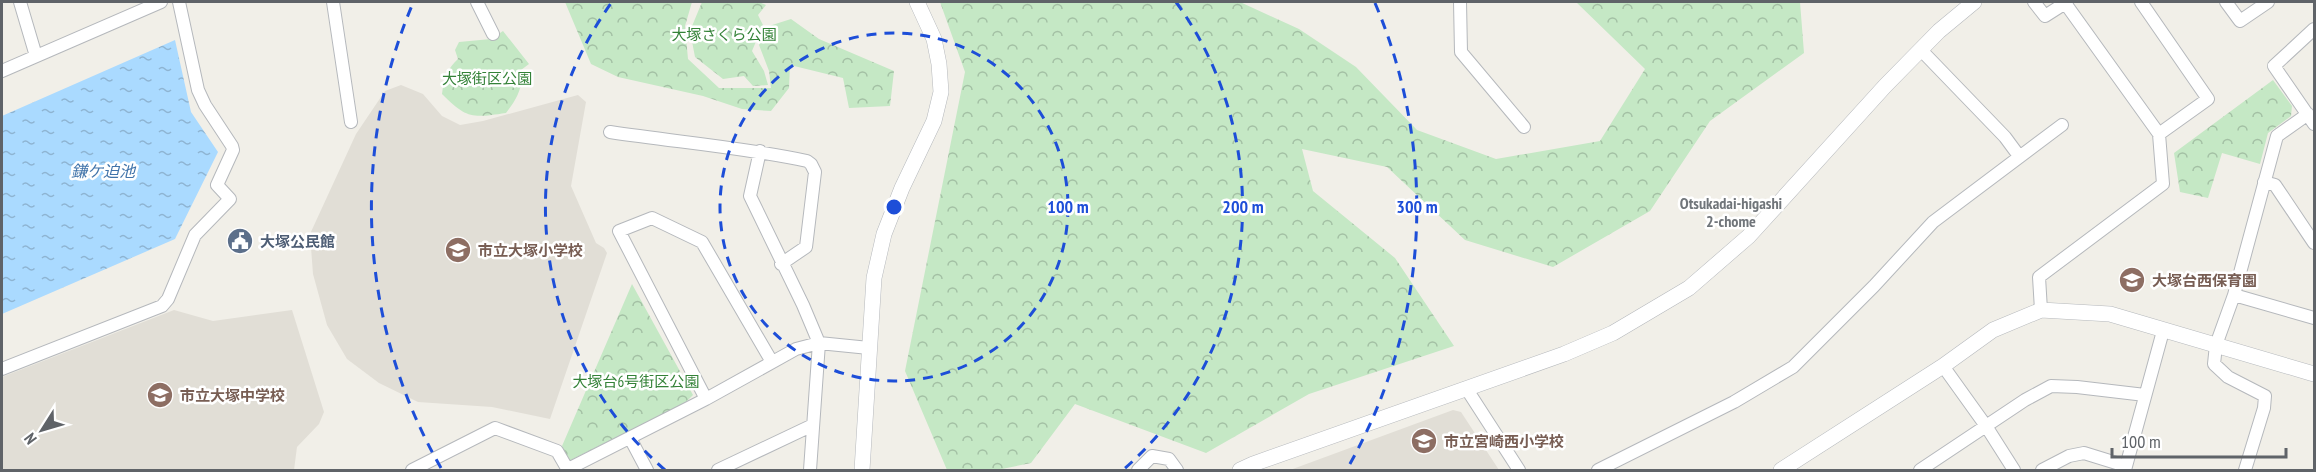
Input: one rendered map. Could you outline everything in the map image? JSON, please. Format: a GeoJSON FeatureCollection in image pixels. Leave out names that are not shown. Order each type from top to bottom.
{"type":"FeatureCollection","features":[{"type":"Feature","properties":{"kind":"street"},"geometry":{"type":"LineString","coordinates":[[20,2],[36,56]]}},
{"type":"Feature","properties":{"kind":"street"},"geometry":{"type":"LineString","coordinates":[[2,71],[161,2]]}},
{"type":"Feature","properties":{"kind":"street"},"geometry":{"type":"LineString","coordinates":[[2,369],[162,306],[168,299],[195,235],[230,200],[217,185],[233,150],[232,146],[205,105],[198,90],[179,2]]}},
{"type":"Feature","properties":{"kind":"street"},"geometry":{"type":"LineString","coordinates":[[333,2],[351,122]]}},
{"type":"Feature","properties":{"kind":"street"},"geometry":{"type":"LineString","coordinates":[[477,2],[493,34]]}},
{"type":"Feature","properties":{"kind":"street"},"geometry":{"type":"LineString","coordinates":[[862,471],[874,278],[884,234],[902,188],[934,121],[940,92],[939,64],[934,39],[917,2]]}},
{"type":"Feature","properties":{"kind":"street"},"geometry":{"type":"LineString","coordinates":[[1460,2],[1461,52],[1524,127]]}},
{"type":"Feature","properties":{"kind":"street"},"geometry":{"type":"LineString","coordinates":[[1240,471],[1253,464],[1357,426],[1564,354],[1613,333],[1689,288],[1749,236],[1885,86],[1974,2]]}},
{"type":"Feature","properties":{"kind":"street"},"geometry":{"type":"LineString","coordinates":[[2034,2],[2045,16],[2066,2],[2159,134],[2163,184],[2039,277],[2041,310]]}},
{"type":"Feature","properties":{"kind":"street"},"geometry":{"type":"LineString","coordinates":[[2141,2],[2208,99],[2159,134]]}},
{"type":"Feature","properties":{"kind":"street"},"geometry":{"type":"LineString","coordinates":[[2226,2],[2240,21],[2268,2]]}},
{"type":"Feature","properties":{"kind":"street"},"geometry":{"type":"LineString","coordinates":[[2245,471],[2264,408],[2265,396],[2228,376],[2214,364],[2216,345],[2234,295],[2277,136],[2311,119],[2274,66],[2314,30]]}},
{"type":"Feature","properties":{"kind":"street"},"geometry":{"type":"LineString","coordinates":[[1921,50],[2005,137],[2019,156]]}},
{"type":"Feature","properties":{"kind":"street"},"geometry":{"type":"LineString","coordinates":[[1598,471],[1734,402],[1793,367],[1874,286],[1933,222],[2062,125]]}},
{"type":"Feature","properties":{"kind":"street"},"geometry":{"type":"LineString","coordinates":[[610,132],[760,151],[807,161],[815,172],[806,246],[782,264]]}},
{"type":"Feature","properties":{"kind":"street"},"geometry":{"type":"LineString","coordinates":[[760,151],[750,196],[819,343],[810,471]]}},
{"type":"Feature","properties":{"kind":"street"},"geometry":{"type":"LineString","coordinates":[[2265,182],[2275,185],[2314,243]]}},
{"type":"Feature","properties":{"kind":"street"},"geometry":{"type":"LineString","coordinates":[[706,399],[619,231],[652,218],[702,242],[772,362]]}},
{"type":"Feature","properties":{"kind":"street"},"geometry":{"type":"LineString","coordinates":[[2234,295],[2314,318]]}},
{"type":"Feature","properties":{"kind":"street"},"geometry":{"type":"LineString","coordinates":[[1781,471],[1993,330],[2041,310],[2110,314],[2314,374]]}},
{"type":"Feature","properties":{"kind":"street"},"geometry":{"type":"LineString","coordinates":[[2042,471],[2070,456],[2084,453],[2126,468],[2163,331]]}},
{"type":"Feature","properties":{"kind":"street"},"geometry":{"type":"LineString","coordinates":[[412,471],[495,428],[557,451],[567,470],[706,399],[796,349],[819,343],[869,348]]}},
{"type":"Feature","properties":{"kind":"street"},"geometry":{"type":"LineString","coordinates":[[1942,366],[1986,426],[2014,471]]}},
{"type":"Feature","properties":{"kind":"street"},"geometry":{"type":"LineString","coordinates":[[1920,471],[2025,400],[2051,386],[2145,395]]}},
{"type":"Feature","properties":{"kind":"street"},"geometry":{"type":"LineString","coordinates":[[1466,388],[1520,471]]}},
{"type":"Feature","properties":{"kind":"street"},"geometry":{"type":"LineString","coordinates":[[718,471],[813,425]]}},
{"type":"Feature","properties":{"kind":"street"},"geometry":{"type":"LineString","coordinates":[[630,438],[647,471]]}},
{"type":"Feature","properties":{"kind":"street"},"geometry":{"type":"LineString","coordinates":[[1138,471],[1152,456],[1169,459],[1177,471]]}},
{"type":"Feature","properties":{"kind":"shaded area","name":"市立大塚小学校"},"geometry":{"type":"Polygon","coordinates":[[[401,85],[423,94],[442,116],[460,125],[578,95],[586,102],[571,186],[596,243],[607,253],[550,419],[492,407],[418,402],[379,383],[347,359],[327,325],[313,274],[310,234],[356,134],[385,91],[401,85]]]}},
{"type":"Feature","properties":{"kind":"shaded area","name":"市立大塚中学校"},"geometry":{"type":"Polygon","coordinates":[[[174,310],[213,321],[292,310],[324,412],[319,424],[297,447],[294,470],[2,470],[2,377],[174,310]]]}},
{"type":"Feature","properties":{"kind":"shaded area","name":"市立宮崎西小学校"},"geometry":{"type":"Polygon","coordinates":[[[1453,410],[1461,412],[1499,470],[1290,470],[1453,410]]]}},
{"type":"Feature","properties":{"kind":"green space"},"geometry":{"type":"Polygon","coordinates":[[[565,2],[692,2],[685,26],[688,59],[719,88],[771,88],[769,71],[759,45],[769,26],[791,19],[819,39],[894,71],[890,106],[849,108],[843,78],[790,65],[789,88],[771,111],[742,109],[703,96],[618,77],[591,64],[565,2]]]}},
{"type":"Feature","properties":{"kind":"green space","name":"大塚さくら公園"},"geometry":{"type":"Polygon","coordinates":[[[702,2],[759,2],[766,5],[758,15],[763,25],[752,51],[764,71],[768,85],[753,86],[744,76],[723,79],[695,57],[690,31],[702,2]]]}},
{"type":"Feature","properties":{"kind":"green space"},"geometry":{"type":"Polygon","coordinates":[[[940,2],[1240,2],[1299,29],[1356,67],[1417,130],[1496,159],[1600,141],[1645,69],[1576,2],[1800,2],[1804,53],[1710,121],[1650,211],[1553,267],[1465,240],[1387,167],[1302,149],[1313,191],[1395,258],[1454,346],[1309,394],[1206,453],[1075,404],[1031,463],[997,470],[947,470],[905,371],[965,72],[940,2]]]}},
{"type":"Feature","properties":{"kind":"green space","name":"大塚街区公園"},"geometry":{"type":"Polygon","coordinates":[[[503,31],[529,64],[521,70],[520,88],[516,98],[506,113],[477,116],[464,112],[442,94],[447,75],[458,59],[455,50],[459,42],[491,39],[503,31]]]}},
{"type":"Feature","properties":{"kind":"green space"},"geometry":{"type":"Polygon","coordinates":[[[2273,80],[2292,106],[2291,116],[2268,133],[2260,164],[2222,153],[2208,198],[2180,192],[2174,153],[2273,80]]]}},
{"type":"Feature","properties":{"kind":"green space","name":"大塚台6号街区公園"},"geometry":{"type":"Polygon","coordinates":[[[632,284],[693,395],[685,403],[569,461],[562,446],[632,284]]]}},
{"type":"Feature","properties":{"kind":"water","name":"鎌ケ迫池"},"geometry":{"type":"Polygon","coordinates":[[[175,40],[191,112],[218,152],[175,239],[2,314],[2,116],[175,40]]]}},
{"type":"Feature","properties":{"kind":"place","name":"大塚公民館"},"geometry":{"type":"Point","coordinates":[240,241]}},
{"type":"Feature","properties":{"kind":"place","name":"市立大塚小学校"},"geometry":{"type":"Point","coordinates":[458,250]}},
{"type":"Feature","properties":{"kind":"place","name":"大塚台西保育園"},"geometry":{"type":"Point","coordinates":[2132,280]}},
{"type":"Feature","properties":{"kind":"place","name":"市立大塚中学校"},"geometry":{"type":"Point","coordinates":[160,395]}},
{"type":"Feature","properties":{"kind":"place","name":"市立宮崎西小学校"},"geometry":{"type":"Point","coordinates":[1424,441]}},
{"type":"Feature","properties":{"kind":"district","name":"Otsukadai-higashi 2-chome"},"geometry":{"type":"Point","coordinates":[1731,212]}}]}
